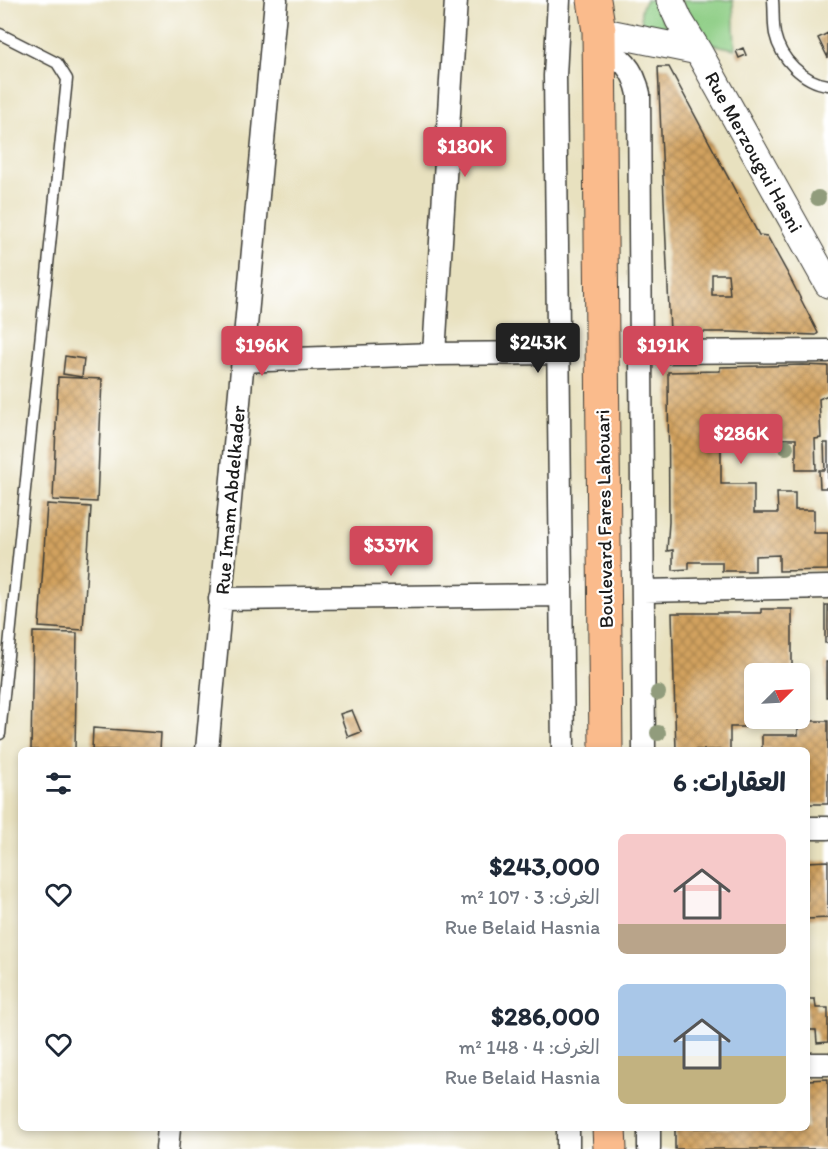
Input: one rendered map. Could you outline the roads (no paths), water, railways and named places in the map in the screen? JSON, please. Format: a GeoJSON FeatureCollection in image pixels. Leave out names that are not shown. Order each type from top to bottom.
{"type":"FeatureCollection","features":[{"type":"Feature","properties":{"kind":"main road"},"geometry":{"type":"LineString","coordinates":[[598,26],[620,0]]}},
{"type":"Feature","properties":{"kind":"main road","name":"Boulevard Fares Lahouari"},"geometry":{"type":"LineString","coordinates":[[598,26],[606,747]]}},
{"type":"Feature","properties":{"kind":"main road"},"geometry":{"type":"LineString","coordinates":[[609,1131],[609,1149]]}},
{"type":"Feature","properties":{"kind":"street","name":"Rue Imam Abdelkader"},"geometry":{"type":"LineString","coordinates":[[207,747],[276,0]]}},
{"type":"Feature","properties":{"kind":"street"},"geometry":{"type":"LineString","coordinates":[[434,354],[456,0]]}},
{"type":"Feature","properties":{"kind":"street"},"geometry":{"type":"LineString","coordinates":[[559,0],[555,76],[563,747]]}},
{"type":"Feature","properties":{"kind":"street","name":"Rue Merzougui Hasni"},"geometry":{"type":"LineString","coordinates":[[670,0],[679,20],[828,284]]}},
{"type":"Feature","properties":{"kind":"street"},"geometry":{"type":"LineString","coordinates":[[598,26],[698,51]]}},
{"type":"Feature","properties":{"kind":"street"},"geometry":{"type":"LineString","coordinates":[[598,26],[611,51],[625,63],[633,74],[639,94],[644,747]]}},
{"type":"Feature","properties":{"kind":"street"},"geometry":{"type":"LineString","coordinates":[[642,352],[828,351]]}},
{"type":"Feature","properties":{"kind":"street"},"geometry":{"type":"LineString","coordinates":[[243,361],[434,354],[558,353]]}},
{"type":"Feature","properties":{"kind":"street"},"geometry":{"type":"LineString","coordinates":[[643,591],[828,587]]}},
{"type":"Feature","properties":{"kind":"street"},"geometry":{"type":"LineString","coordinates":[[220,598],[561,595]]}},
{"type":"Feature","properties":{"kind":"street"},"geometry":{"type":"LineString","coordinates":[[810,828],[828,828]]}},
{"type":"Feature","properties":{"kind":"street"},"geometry":{"type":"LineString","coordinates":[[810,1064],[828,1064]]}},
{"type":"Feature","properties":{"kind":"street"},"geometry":{"type":"LineString","coordinates":[[167,1149],[169,1131]]}},
{"type":"Feature","properties":{"kind":"street"},"geometry":{"type":"LineString","coordinates":[[568,1131],[568,1149]]}},
{"type":"Feature","properties":{"kind":"street"},"geometry":{"type":"LineString","coordinates":[[649,1131],[649,1149]]}},
{"type":"Feature","properties":{"kind":"lane"},"geometry":{"type":"LineString","coordinates":[[773,0],[775,34],[783,54],[801,73],[828,85]]}},
{"type":"Feature","properties":{"kind":"lane"},"geometry":{"type":"LineString","coordinates":[[0,34],[57,63],[67,79],[0,734]]}}]}
